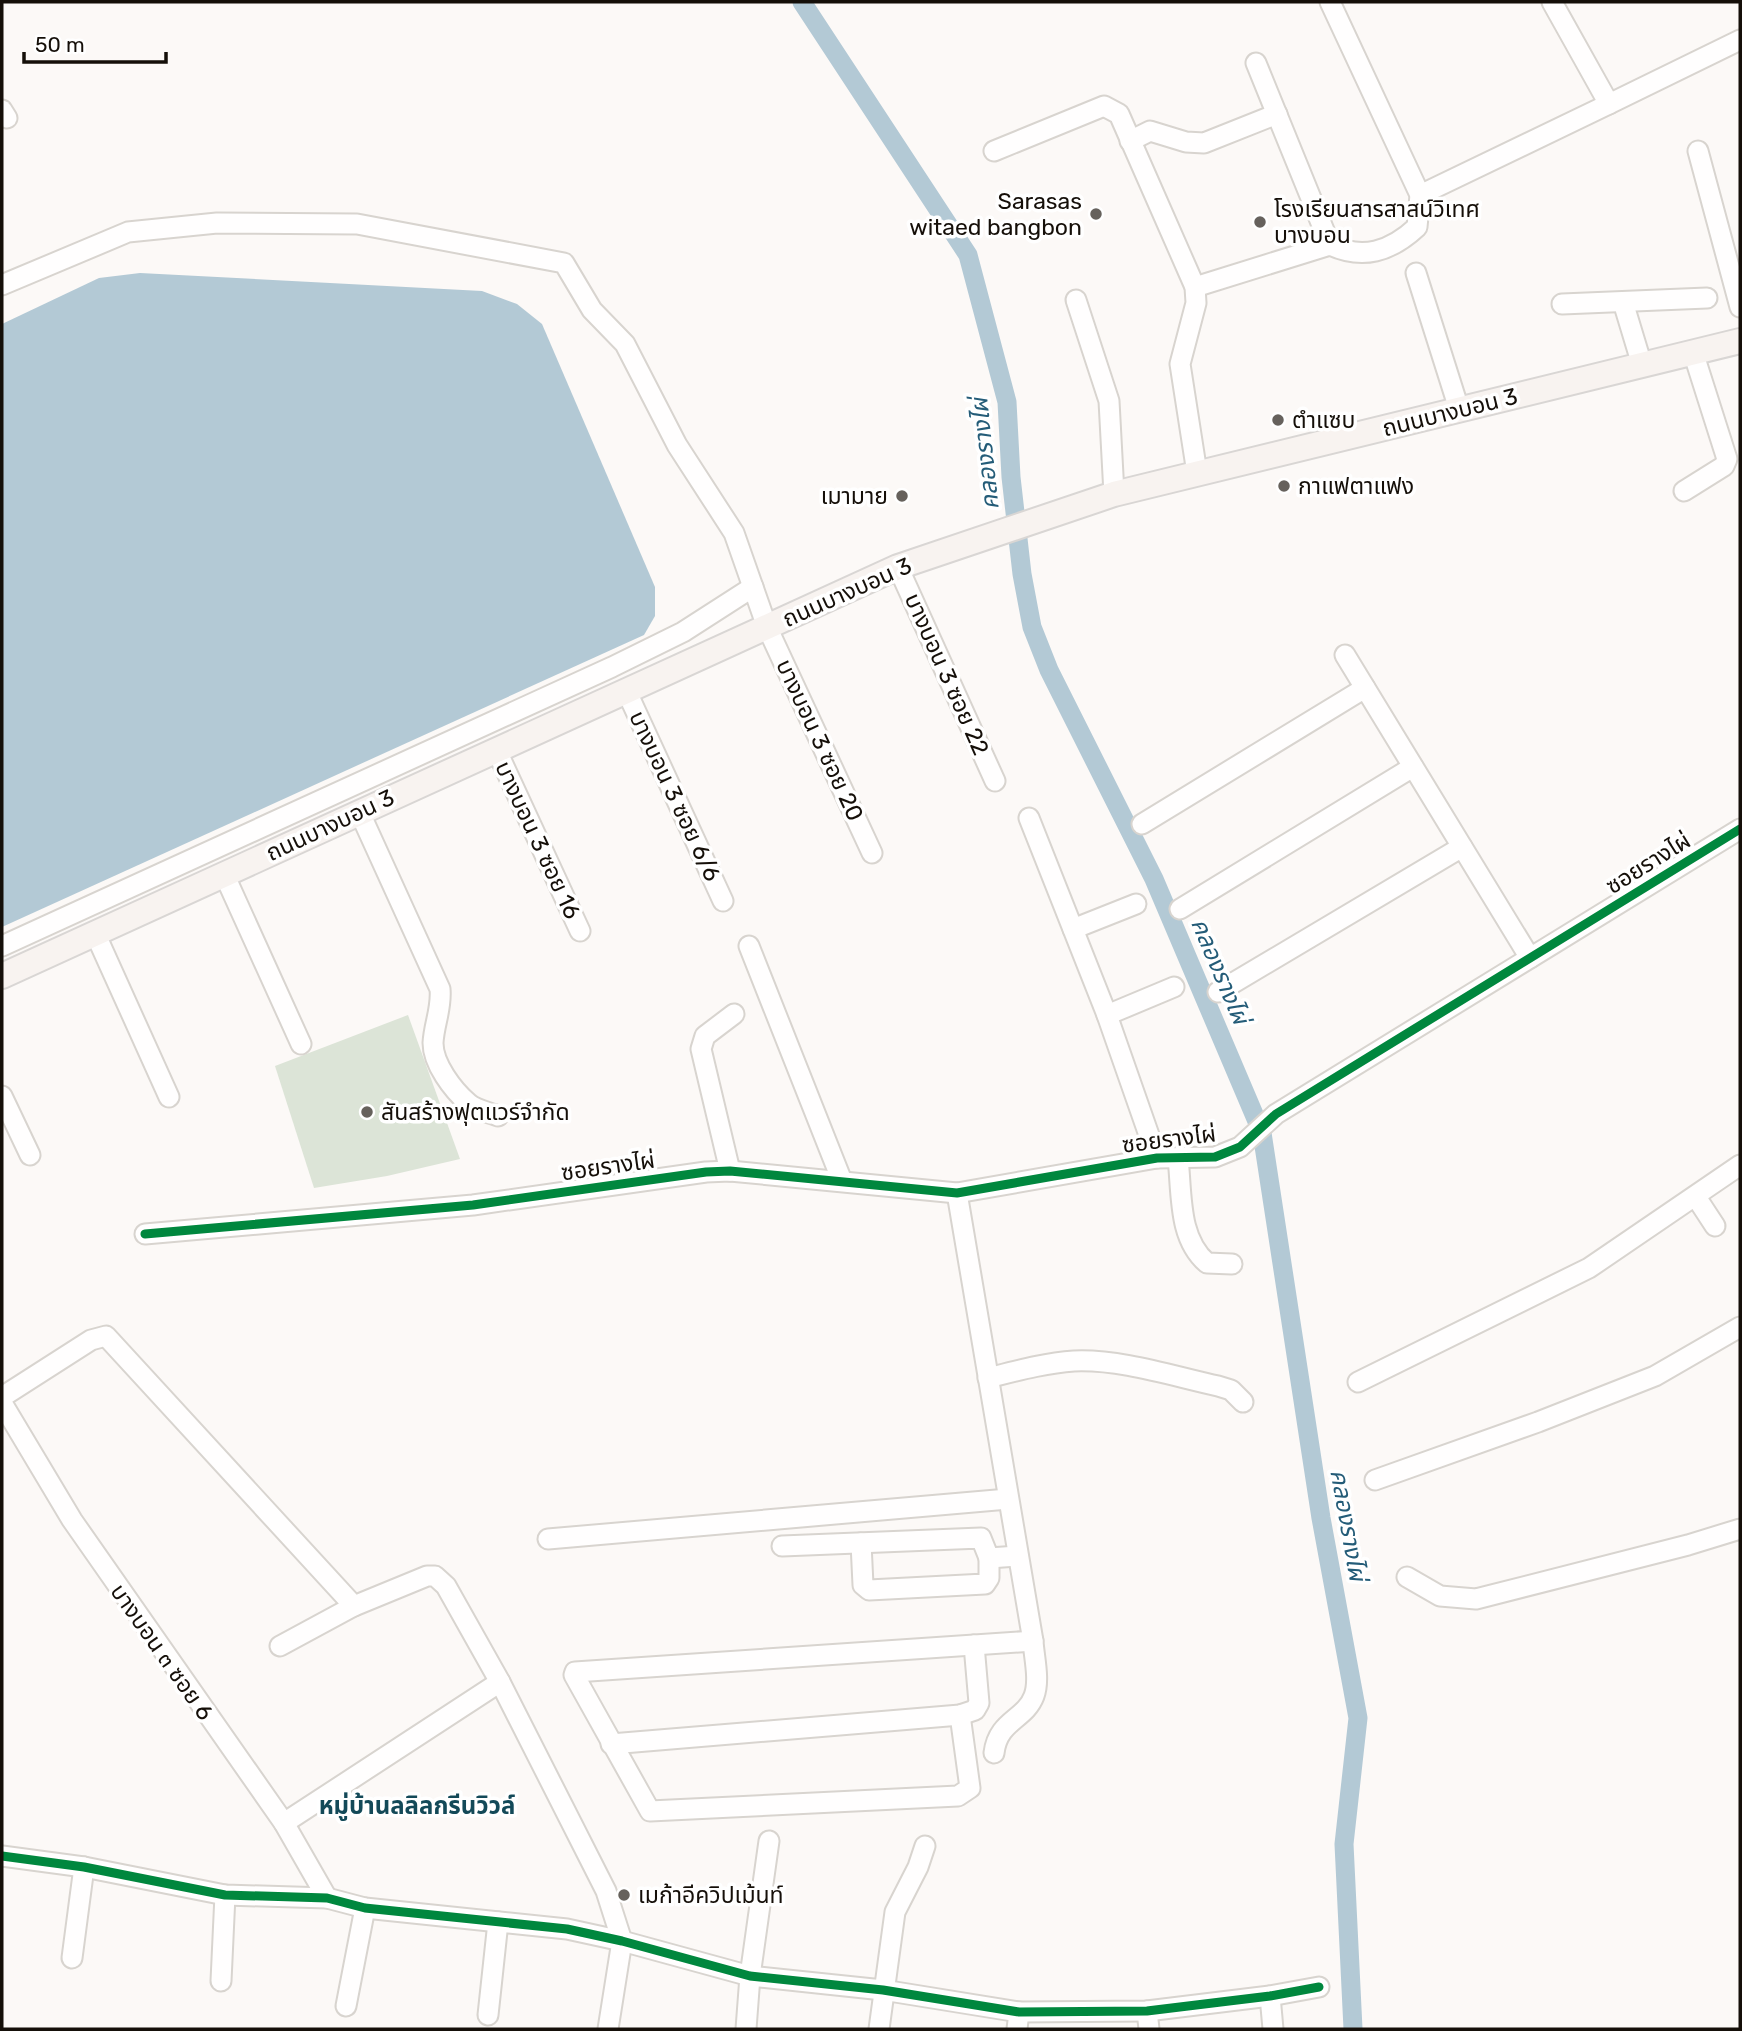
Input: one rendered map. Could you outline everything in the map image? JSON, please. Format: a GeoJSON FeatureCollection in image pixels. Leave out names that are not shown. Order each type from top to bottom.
{"type":"FeatureCollection","features":[{"type":"Feature","properties":{"kind":"main road","name":"ถนนบางบอน 3"},"geometry":{"type":"LineString","coordinates":[[2,976],[898,567],[1114,494],[1740,341]]}},
{"type":"Feature","properties":{"kind":"street"},"geometry":{"type":"LineString","coordinates":[[1195,287],[1330,245],[1347,253],[1363,255],[1394,244],[1417,227],[1420,195],[1330,2]]}},
{"type":"Feature","properties":{"kind":"street"},"geometry":{"type":"LineString","coordinates":[[1552,2],[1609,104]]}},
{"type":"Feature","properties":{"kind":"street"},"geometry":{"type":"LineString","coordinates":[[1420,195],[1740,40]]}},
{"type":"Feature","properties":{"kind":"street"},"geometry":{"type":"LineString","coordinates":[[1256,63],[1330,245]]}},
{"type":"Feature","properties":{"kind":"street"},"geometry":{"type":"LineString","coordinates":[[994,151],[1104,106],[1119,114],[1195,287],[1196,303],[1180,364],[1197,473]]}},
{"type":"Feature","properties":{"kind":"street"},"geometry":{"type":"LineString","coordinates":[[1130,141],[1150,131],[1186,142],[1204,143],[1277,114]]}},
{"type":"Feature","properties":{"kind":"street"},"geometry":{"type":"LineString","coordinates":[[1698,152],[1740,307]]}},
{"type":"Feature","properties":{"kind":"street","name":"บางบอน 3 ซอย 20"},"geometry":{"type":"LineString","coordinates":[[2,285],[128,232],[217,223],[357,224],[564,263],[592,310],[625,344],[677,445],[734,533],[767,627],[872,853]]}},
{"type":"Feature","properties":{"kind":"street"},"geometry":{"type":"LineString","coordinates":[[1416,273],[1459,409]]}},
{"type":"Feature","properties":{"kind":"street"},"geometry":{"type":"LineString","coordinates":[[1562,304],[1707,298]]}},
{"type":"Feature","properties":{"kind":"street"},"geometry":{"type":"LineString","coordinates":[[1076,300],[1109,401],[1114,494]]}},
{"type":"Feature","properties":{"kind":"street"},"geometry":{"type":"LineString","coordinates":[[1623,302],[1642,365]]}},
{"type":"Feature","properties":{"kind":"street"},"geometry":{"type":"LineString","coordinates":[[1684,491],[1724,466],[1727,459],[1693,352]]}},
{"type":"Feature","properties":{"kind":"street","name":"บางบอน 3 ซอย 22"},"geometry":{"type":"LineString","coordinates":[[898,567],[995,781]]}},
{"type":"Feature","properties":{"kind":"street"},"geometry":{"type":"LineString","coordinates":[[2,946],[612,667],[683,632],[753,587]]}},
{"type":"Feature","properties":{"kind":"street"},"geometry":{"type":"LineString","coordinates":[[1345,655],[1530,958]]}},
{"type":"Feature","properties":{"kind":"street"},"geometry":{"type":"LineString","coordinates":[[1142,824],[1366,688]]}},
{"type":"Feature","properties":{"kind":"street","name":"บางบอน 3 ซอย 6/6"},"geometry":{"type":"LineString","coordinates":[[626,690],[723,901]]}},
{"type":"Feature","properties":{"kind":"street","name":"บางบอน 3 ซอย 16"},"geometry":{"type":"LineString","coordinates":[[496,749],[580,931]]}},
{"type":"Feature","properties":{"kind":"street"},"geometry":{"type":"LineString","coordinates":[[1180,909],[1413,767]]}},
{"type":"Feature","properties":{"kind":"street"},"geometry":{"type":"LineString","coordinates":[[359,811],[440,989],[441,1002],[433,1044],[447,1080],[470,1105],[498,1116]]}},
{"type":"Feature","properties":{"kind":"street"},"geometry":{"type":"LineString","coordinates":[[1029,818],[1107,1015],[1157,1158]]}},
{"type":"Feature","properties":{"kind":"street","name":"ซอยรางไผ่"},"geometry":{"type":"LineString","coordinates":[[145,1234],[473,1205],[730,1171],[957,1194],[1157,1158],[1215,1157],[1240,1147],[1276,1114],[1740,829]]}},
{"type":"Feature","properties":{"kind":"street"},"geometry":{"type":"LineString","coordinates":[[1218,992],[1462,847]]}},
{"type":"Feature","properties":{"kind":"street"},"geometry":{"type":"LineString","coordinates":[[224,874],[301,1044]]}},
{"type":"Feature","properties":{"kind":"street"},"geometry":{"type":"LineString","coordinates":[[1073,929],[1136,904]]}},
{"type":"Feature","properties":{"kind":"street"},"geometry":{"type":"LineString","coordinates":[[95,933],[169,1097]]}},
{"type":"Feature","properties":{"kind":"street"},"geometry":{"type":"LineString","coordinates":[[749,946],[842,1181]]}},
{"type":"Feature","properties":{"kind":"street"},"geometry":{"type":"LineString","coordinates":[[1107,1015],[1174,987]]}},
{"type":"Feature","properties":{"kind":"street"},"geometry":{"type":"LineString","coordinates":[[730,1171],[701,1049],[705,1036],[734,1014]]}},
{"type":"Feature","properties":{"kind":"street"},"geometry":{"type":"LineString","coordinates":[[2,1096],[30,1155]]}},
{"type":"Feature","properties":{"kind":"street"},"geometry":{"type":"LineString","coordinates":[[1178,1158],[1184,1225],[1191,1245],[1208,1263],[1232,1264]]}},
{"type":"Feature","properties":{"kind":"street"},"geometry":{"type":"LineString","coordinates":[[1358,1382],[1589,1268],[1740,1165]]}},
{"type":"Feature","properties":{"kind":"street"},"geometry":{"type":"LineString","coordinates":[[957,1194],[1033,1641],[1035,1694],[1030,1704],[1004,1727],[994,1753]]}},
{"type":"Feature","properties":{"kind":"street"},"geometry":{"type":"LineString","coordinates":[[1696,1197],[1715,1226]]}},
{"type":"Feature","properties":{"kind":"street"},"geometry":{"type":"LineString","coordinates":[[1375,1480],[1538,1422],[1655,1376],[1740,1327]]}},
{"type":"Feature","properties":{"kind":"street"},"geometry":{"type":"LineString","coordinates":[[2,1400],[91,1340],[106,1336],[354,1606]]}},
{"type":"Feature","properties":{"kind":"street"},"geometry":{"type":"LineString","coordinates":[[988,1378],[1074,1361],[1104,1362],[1231,1390],[1243,1402]]}},
{"type":"Feature","properties":{"kind":"street","name":"บางบอน ๓ ซอย 6"},"geometry":{"type":"LineString","coordinates":[[2,1400],[72,1520],[189,1692],[284,1823],[327,1898]]}},
{"type":"Feature","properties":{"kind":"street"},"geometry":{"type":"LineString","coordinates":[[548,1539],[1008,1499]]}},
{"type":"Feature","properties":{"kind":"street"},"geometry":{"type":"LineString","coordinates":[[1407,1577],[1440,1597],[1476,1599],[1688,1545],[1740,1529]]}},
{"type":"Feature","properties":{"kind":"street"},"geometry":{"type":"LineString","coordinates":[[782,1546],[981,1538],[989,1558],[989,1578],[985,1584],[869,1590],[863,1585],[861,1543]]}},
{"type":"Feature","properties":{"kind":"street"},"geometry":{"type":"LineString","coordinates":[[989,1558],[1018,1556]]}},
{"type":"Feature","properties":{"kind":"street"},"geometry":{"type":"LineString","coordinates":[[280,1646],[354,1606],[427,1576],[435,1576],[446,1586],[500,1682],[607,1891],[622,1941],[608,2029]]}},
{"type":"Feature","properties":{"kind":"street"},"geometry":{"type":"LineString","coordinates":[[960,1715],[970,1788],[958,1796],[650,1811],[574,1677],[575,1672],[1033,1641]]}},
{"type":"Feature","properties":{"kind":"street"},"geometry":{"type":"LineString","coordinates":[[611,1744],[960,1715],[975,1710],[979,1703],[974,1645]]}},
{"type":"Feature","properties":{"kind":"street"},"geometry":{"type":"LineString","coordinates":[[284,1823],[500,1682]]}},
{"type":"Feature","properties":{"kind":"street"},"geometry":{"type":"LineString","coordinates":[[746,2029],[750,1976],[769,1841]]}},
{"type":"Feature","properties":{"kind":"street"},"geometry":{"type":"LineString","coordinates":[[878,2029],[895,1912],[918,1867],[925,1846]]}},
{"type":"Feature","properties":{"kind":"street"},"geometry":{"type":"LineString","coordinates":[[2,1856],[85,1867],[225,1895],[327,1898],[365,1908],[567,1929],[750,1976],[883,1990],[1018,2020],[1148,2020],[1319,1987]]}},
{"type":"Feature","properties":{"kind":"street"},"geometry":{"type":"LineString","coordinates":[[72,1958],[85,1867]]}},
{"type":"Feature","properties":{"kind":"street"},"geometry":{"type":"LineString","coordinates":[[221,1981],[225,1895]]}},
{"type":"Feature","properties":{"kind":"street"},"geometry":{"type":"LineString","coordinates":[[346,2006],[365,1908]]}},
{"type":"Feature","properties":{"kind":"street"},"geometry":{"type":"LineString","coordinates":[[488,2015],[498,1922]]}},
{"type":"Feature","properties":{"kind":"street"},"geometry":{"type":"LineString","coordinates":[[1270,1996],[1273,2029]]}},
{"type":"Feature","properties":{"kind":"shaded area","name":"สันสร้างฟุตแวร์จำกัด"},"geometry":{"type":"Polygon","coordinates":[[[408,1015],[460,1159],[387,1176],[314,1188],[275,1066],[408,1015]]]}},
{"type":"Feature","properties":{"kind":"water"},"geometry":{"type":"Polygon","coordinates":[[[140,273],[482,291],[517,304],[542,324],[655,587],[655,616],[644,635],[2,927],[2,324],[99,278],[140,273]]]}},
{"type":"Feature","properties":{"kind":"waterway","name":"คลองรางไผ่"},"geometry":{"type":"LineString","coordinates":[[802,2],[968,255],[1007,402],[1011,477],[1022,574],[1032,627],[1049,670],[1154,879],[1262,1133],[1321,1518],[1358,1718],[1344,1844],[1353,2029]]}},
{"type":"Feature","properties":{"kind":"cycle path"},"geometry":{"type":"LineString","coordinates":[[145,1234],[473,1205],[706,1172],[730,1171],[957,1193],[1157,1158],[1215,1157],[1240,1147],[1276,1114],[1740,829]]}},
{"type":"Feature","properties":{"kind":"cycle path"},"geometry":{"type":"LineString","coordinates":[[2,1856],[84,1867],[225,1895],[327,1898],[365,1908],[567,1929],[750,1976],[883,1990],[1019,2012],[1147,2011],[1270,1996],[1319,1987]]}},
{"type":"Feature","properties":{"kind":"place","name":"Sarasas witaed bangbon"},"geometry":{"type":"Point","coordinates":[1096,214]}},
{"type":"Feature","properties":{"kind":"place","name":"โรงเรียนสารสาสน์วิเทศ บางบอน"},"geometry":{"type":"Point","coordinates":[1260,222]}},
{"type":"Feature","properties":{"kind":"place","name":"ตำแซบ"},"geometry":{"type":"Point","coordinates":[1278,420]}},
{"type":"Feature","properties":{"kind":"place","name":"กาแฟตาแฟง"},"geometry":{"type":"Point","coordinates":[1284,486]}},
{"type":"Feature","properties":{"kind":"place","name":"เมามาย"},"geometry":{"type":"Point","coordinates":[902,496]}},
{"type":"Feature","properties":{"kind":"place","name":"สันสร้างฟุตแวร์จำกัด"},"geometry":{"type":"Point","coordinates":[367,1112]}},
{"type":"Feature","properties":{"kind":"place","name":"เมก้าอีควิปเม้นท์"},"geometry":{"type":"Point","coordinates":[624,1895]}},
{"type":"Feature","properties":{"kind":"district","name":"หมู่บ้านลลิลกรีนวิวล์"},"geometry":{"type":"Point","coordinates":[417,1806]}}]}
